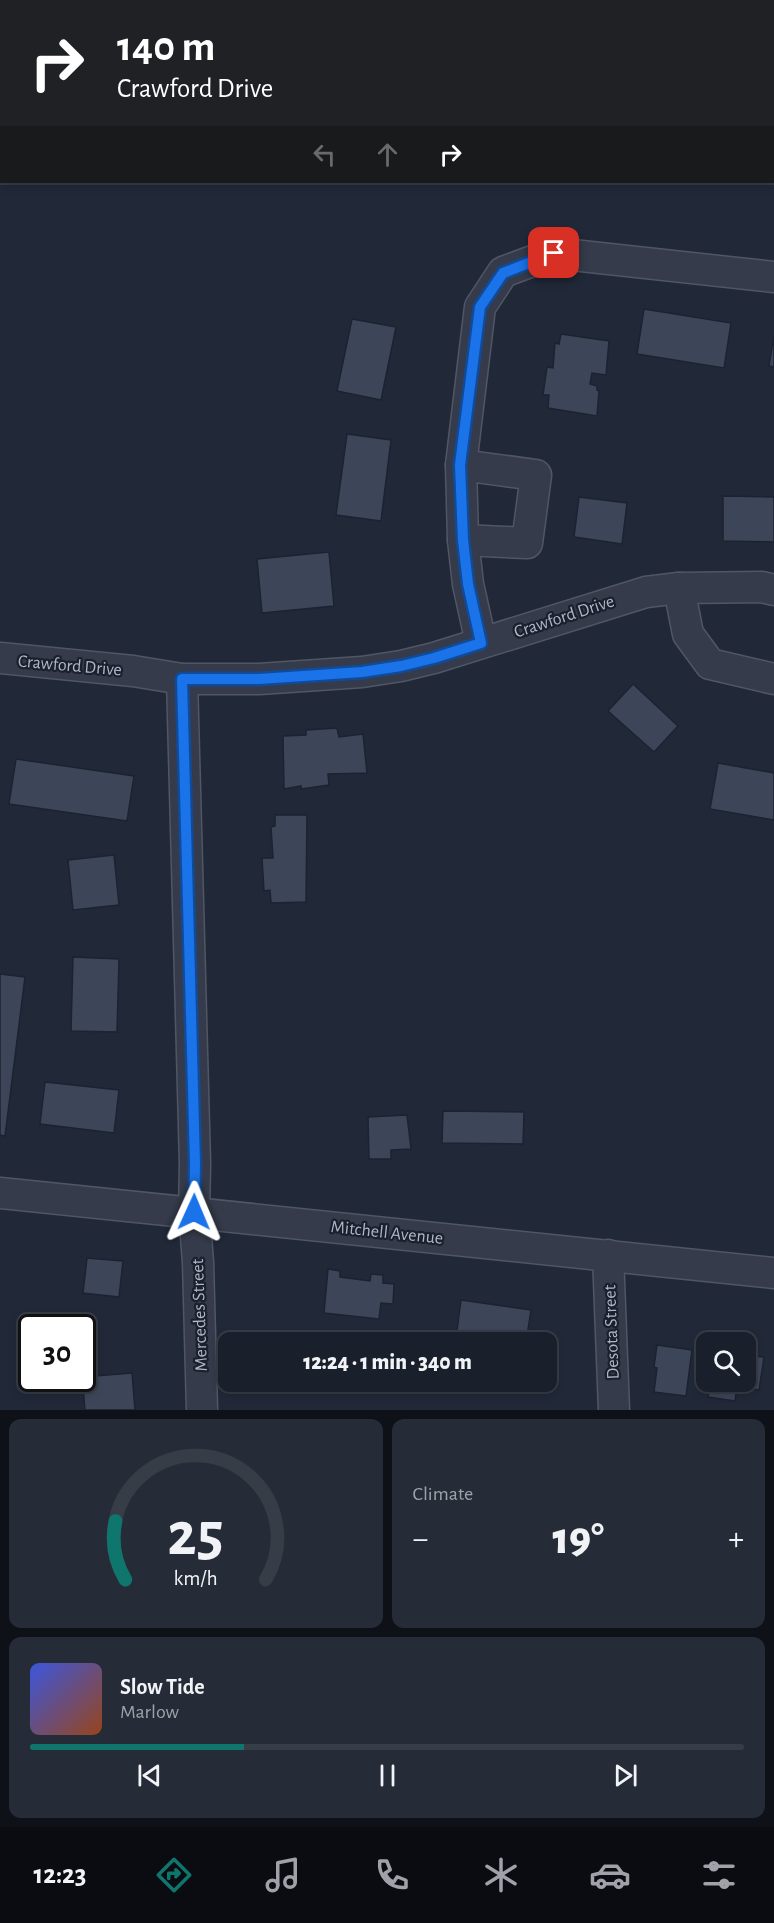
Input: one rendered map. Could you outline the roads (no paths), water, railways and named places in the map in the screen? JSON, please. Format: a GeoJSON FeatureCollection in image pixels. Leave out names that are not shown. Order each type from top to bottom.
{"type":"FeatureCollection","features":[{"type":"Feature","properties":{"kind":"street"},"geometry":{"type":"LineString","coordinates":[[481,643],[468,584],[463,540],[460,465],[480,307],[503,273],[554,253],[774,277]]}},
{"type":"Feature","properties":{"kind":"street"},"geometry":{"type":"LineString","coordinates":[[460,465],[536,475],[527,543],[463,540]]}},
{"type":"Feature","properties":{"kind":"street","name":"Crawford Drive"},"geometry":{"type":"LineString","coordinates":[[0,658],[133,671],[182,679],[259,679],[362,672],[423,661],[617,599],[646,592],[679,588],[762,587],[774,590]]}},
{"type":"Feature","properties":{"kind":"street"},"geometry":{"type":"LineString","coordinates":[[679,588],[688,634],[710,664],[774,679]]}},
{"type":"Feature","properties":{"kind":"street","name":"Mercedes Street"},"geometry":{"type":"LineString","coordinates":[[182,679],[195,1164],[194,1212],[198,1262],[202,1410]]}},
{"type":"Feature","properties":{"kind":"street","name":"Mitchell Avenue"},"geometry":{"type":"LineString","coordinates":[[0,1193],[774,1273]]}},
{"type":"Feature","properties":{"kind":"street","name":"Desota Street"},"geometry":{"type":"LineString","coordinates":[[608,1255],[614,1410]]}}]}
